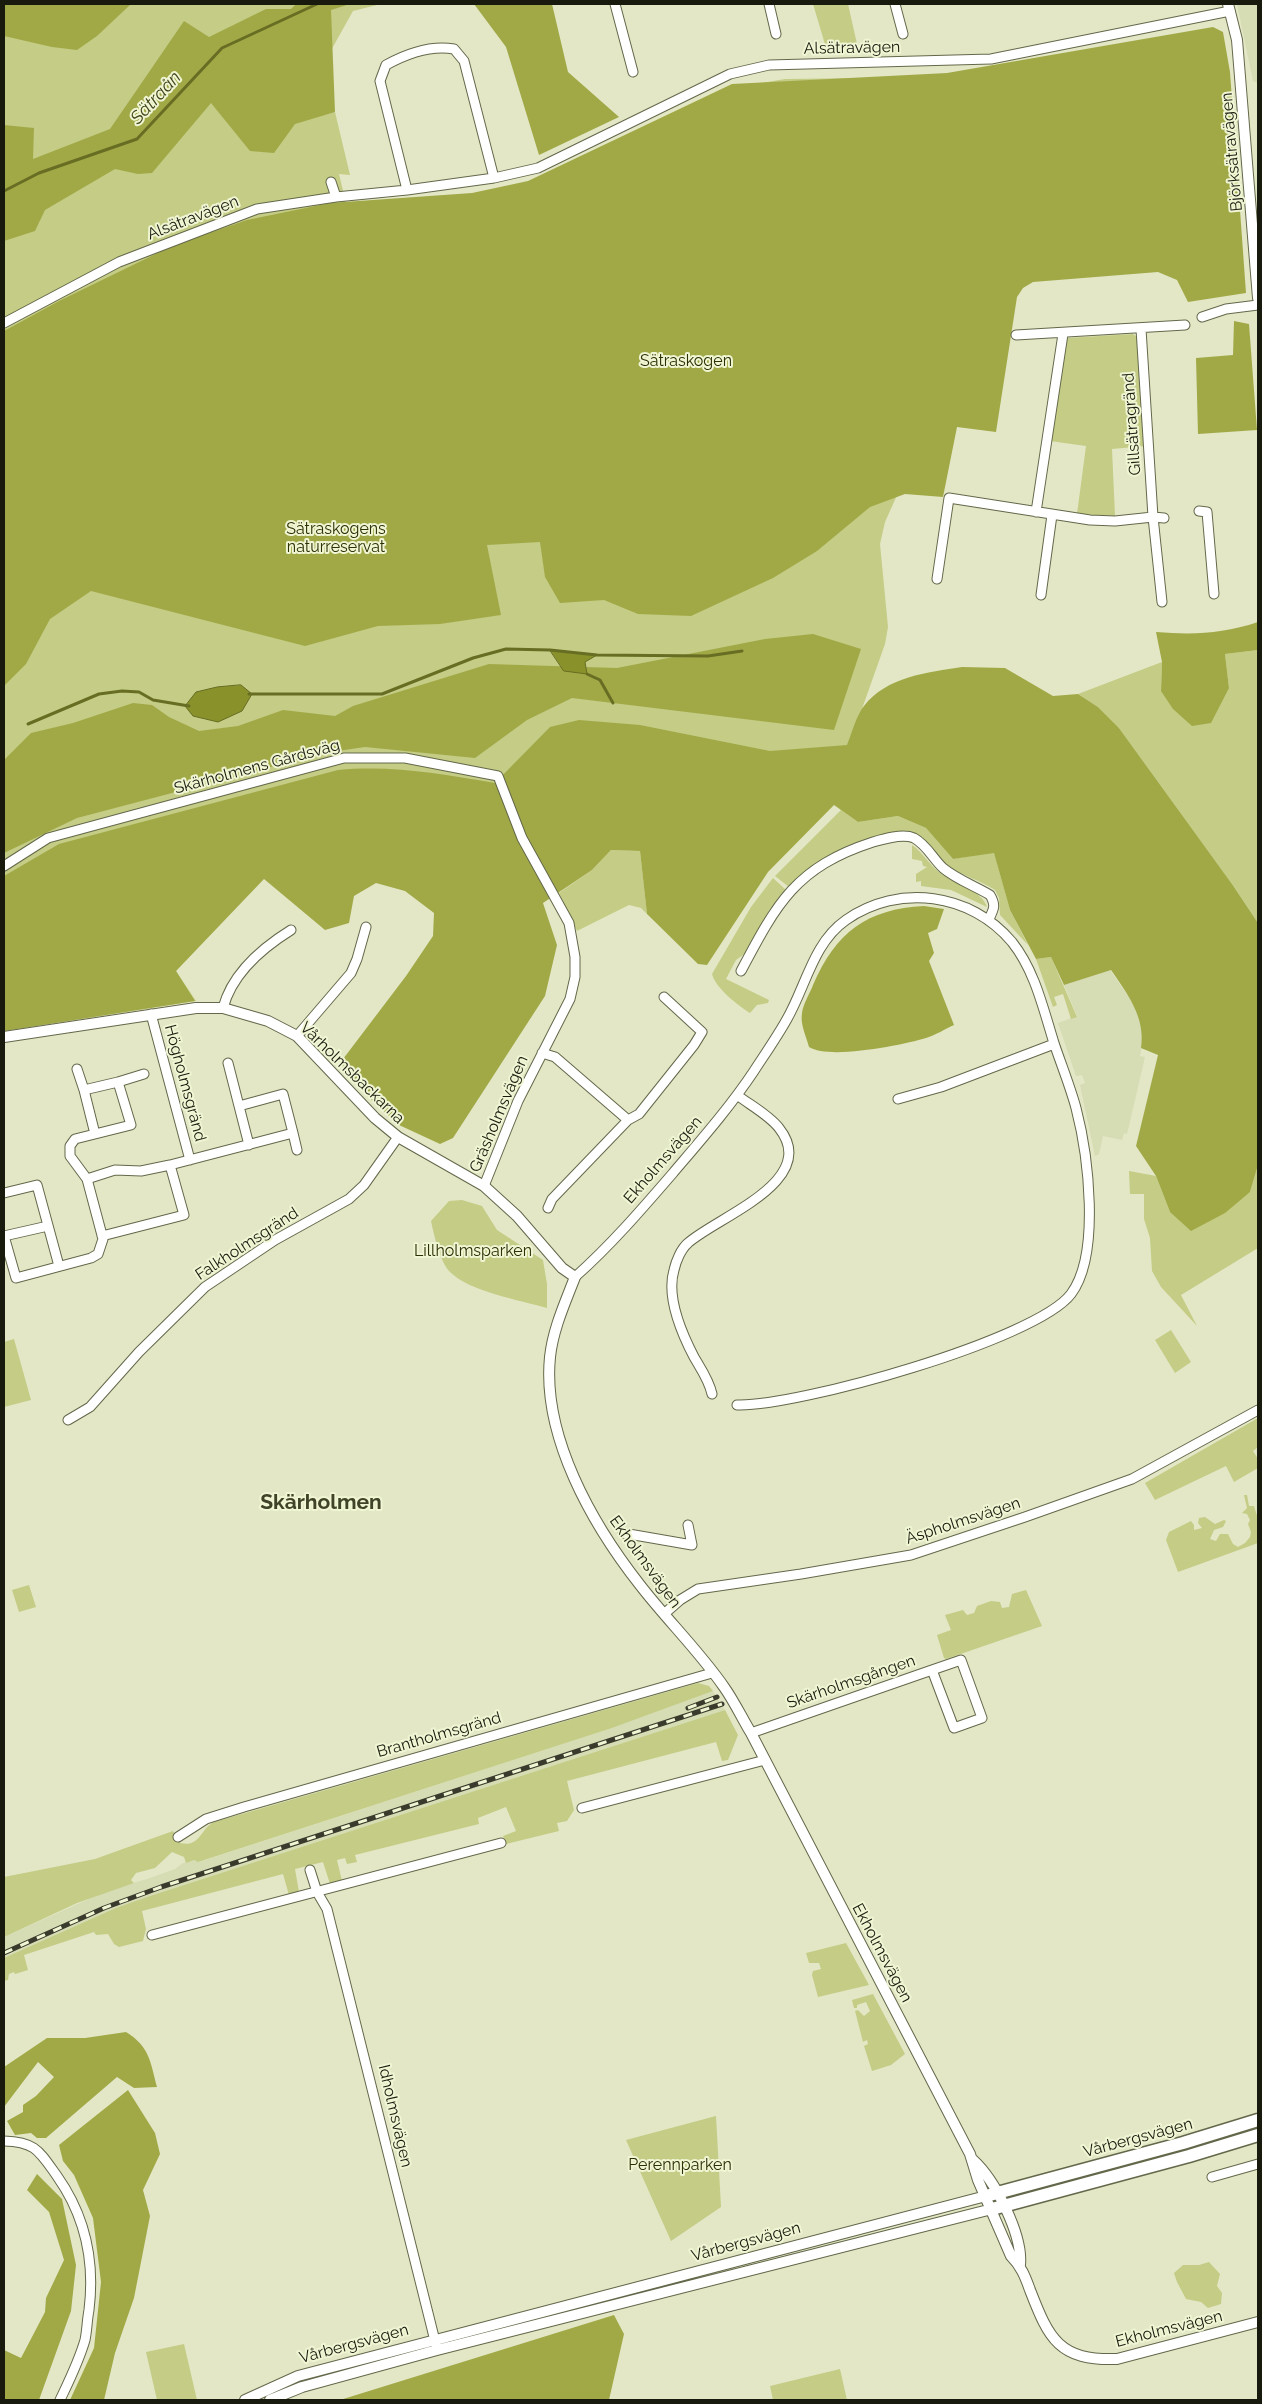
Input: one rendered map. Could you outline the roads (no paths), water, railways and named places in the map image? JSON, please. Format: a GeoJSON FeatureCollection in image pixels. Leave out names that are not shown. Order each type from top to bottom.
{"type":"FeatureCollection","features":[{"type":"Feature","properties":{"kind":"main road","name":"Vårbergsvägen"},"geometry":{"type":"LineString","coordinates":[[991,2194],[1184,2143],[1258,2120]]}},
{"type":"Feature","properties":{"kind":"main road","name":"Vårbergsvägen"},"geometry":{"type":"LineString","coordinates":[[998,2208],[1258,2135]]}},
{"type":"Feature","properties":{"kind":"street"},"geometry":{"type":"LineString","coordinates":[[615,4],[633,72]]}},
{"type":"Feature","properties":{"kind":"street"},"geometry":{"type":"LineString","coordinates":[[769,4],[776,34]]}},
{"type":"Feature","properties":{"kind":"street","name":"Alsätravägen"},"geometry":{"type":"LineString","coordinates":[[894,4],[903,34]]}},
{"type":"Feature","properties":{"kind":"street","name":"Alsätravägen"},"geometry":{"type":"LineString","coordinates":[[4,323],[120,262],[257,209],[336,197],[407,190],[494,178],[538,168],[730,74],[769,65],[991,59],[1229,7]]}},
{"type":"Feature","properties":{"kind":"street","name":"Björksätravägen"},"geometry":{"type":"LineString","coordinates":[[1229,7],[1237,40],[1258,298]]}},
{"type":"Feature","properties":{"kind":"street"},"geometry":{"type":"LineString","coordinates":[[407,190],[380,81],[386,64],[399,58],[439,46],[454,49],[464,61],[494,178]]}},
{"type":"Feature","properties":{"kind":"street"},"geometry":{"type":"LineString","coordinates":[[331,182],[336,197]]}},
{"type":"Feature","properties":{"kind":"street"},"geometry":{"type":"LineString","coordinates":[[1202,317],[1226,309],[1258,305]]}},
{"type":"Feature","properties":{"kind":"street"},"geometry":{"type":"LineString","coordinates":[[1016,336],[1185,325]]}},
{"type":"Feature","properties":{"kind":"street","name":"Gillsätragränd"},"geometry":{"type":"LineString","coordinates":[[1141,329],[1162,602]]}},
{"type":"Feature","properties":{"kind":"street"},"geometry":{"type":"LineString","coordinates":[[1036,512],[1063,334]]}},
{"type":"Feature","properties":{"kind":"street"},"geometry":{"type":"LineString","coordinates":[[937,579],[949,498],[1052,515],[1115,521],[1154,517],[1164,518]]}},
{"type":"Feature","properties":{"kind":"street"},"geometry":{"type":"LineString","coordinates":[[1199,512],[1208,512],[1214,594]]}},
{"type":"Feature","properties":{"kind":"street"},"geometry":{"type":"LineString","coordinates":[[1041,595],[1052,515]]}},
{"type":"Feature","properties":{"kind":"street","name":"Skärholmens Gårdsväg"},"geometry":{"type":"LineString","coordinates":[[4,866],[48,838],[344,758],[405,758],[498,776],[522,838],[563,908],[573,940]]}},
{"type":"Feature","properties":{"kind":"street"},"geometry":{"type":"LineString","coordinates":[[741,971],[766,922],[783,899],[802,880],[816,868],[843,852],[882,839],[906,836],[915,839],[944,868],[990,895],[994,902],[994,909],[989,919]]}},
{"type":"Feature","properties":{"kind":"street","name":"Ekholmsvägen"},"geometry":{"type":"LineString","coordinates":[[737,1405],[756,1406],[847,1386],[966,1350],[1042,1318],[1058,1308],[1072,1293],[1086,1262],[1089,1234],[1087,1169],[1076,1107],[1040,997],[1027,967],[1013,944],[989,919],[960,904],[934,898],[913,897],[867,907],[844,921],[833,932],[817,955],[788,1017],[737,1095],[644,1207],[575,1278],[561,1312],[550,1358],[550,1394],[556,1427],[576,1480],[604,1534],[639,1584],[725,1688],[751,1733],[973,2160],[984,2170],[991,2194],[998,2208],[1011,2256],[1020,2265],[1047,2329],[1057,2344],[1073,2354],[1094,2360],[1117,2359],[1258,2322]]}},
{"type":"Feature","properties":{"kind":"street"},"geometry":{"type":"LineString","coordinates":[[297,1036],[351,973],[366,927]]}},
{"type":"Feature","properties":{"kind":"street"},"geometry":{"type":"LineString","coordinates":[[222,1008],[226,995],[236,978],[272,942],[292,930]]}},
{"type":"Feature","properties":{"kind":"street","name":"Gräsholmsvägen"},"geometry":{"type":"LineString","coordinates":[[484,1186],[518,1101],[570,999],[575,977],[573,940]]}},
{"type":"Feature","properties":{"kind":"street"},"geometry":{"type":"LineString","coordinates":[[548,1208],[552,1200],[628,1120],[639,1114],[694,1046],[702,1032],[664,997]]}},
{"type":"Feature","properties":{"kind":"street","name":"Vårholmsbackarna"},"geometry":{"type":"LineString","coordinates":[[4,1037],[196,1008],[222,1008],[268,1021],[297,1036],[375,1118],[398,1137],[484,1186],[517,1216],[562,1268],[575,1278]]}},
{"type":"Feature","properties":{"kind":"street","name":"Högholmsgränd"},"geometry":{"type":"LineString","coordinates":[[151,1014],[190,1160]]}},
{"type":"Feature","properties":{"kind":"street"},"geometry":{"type":"LineString","coordinates":[[898,1099],[941,1088],[1054,1044]]}},
{"type":"Feature","properties":{"kind":"street","name":"Gräsholmsvägen"},"geometry":{"type":"LineString","coordinates":[[542,1053],[555,1057],[628,1120]]}},
{"type":"Feature","properties":{"kind":"street"},"geometry":{"type":"LineString","coordinates":[[228,1063],[249,1144]]}},
{"type":"Feature","properties":{"kind":"street"},"geometry":{"type":"LineString","coordinates":[[77,1069],[95,1134]]}},
{"type":"Feature","properties":{"kind":"street"},"geometry":{"type":"LineString","coordinates":[[84,1090],[144,1074]]}},
{"type":"Feature","properties":{"kind":"street"},"geometry":{"type":"LineString","coordinates":[[48,1226],[4,1236],[16,1278],[91,1258],[98,1254],[102,1248],[102,1236],[87,1179],[70,1156],[70,1146],[75,1139],[131,1125],[118,1082]]}},
{"type":"Feature","properties":{"kind":"street"},"geometry":{"type":"LineString","coordinates":[[239,1106],[283,1094],[297,1150]]}},
{"type":"Feature","properties":{"kind":"street"},"geometry":{"type":"LineString","coordinates":[[712,1394],[709,1382],[693,1355],[680,1322],[671,1287],[674,1269],[686,1244],[764,1194],[780,1179],[790,1151],[787,1140],[778,1127],[737,1095]]}},
{"type":"Feature","properties":{"kind":"street","name":"Högholmsgränd"},"geometry":{"type":"LineString","coordinates":[[87,1179],[115,1170],[141,1171],[170,1165],[293,1133]]}},
{"type":"Feature","properties":{"kind":"street","name":"Falkholmsgränd"},"geometry":{"type":"LineString","coordinates":[[68,1420],[90,1407],[139,1352],[205,1287],[275,1240],[348,1199],[364,1186],[398,1137]]}},
{"type":"Feature","properties":{"kind":"street"},"geometry":{"type":"LineString","coordinates":[[102,1236],[184,1215],[170,1165]]}},
{"type":"Feature","properties":{"kind":"street"},"geometry":{"type":"LineString","coordinates":[[4,1193],[38,1185],[59,1266]]}},
{"type":"Feature","properties":{"kind":"street","name":"Äspholmsvägen"},"geometry":{"type":"LineString","coordinates":[[664,1614],[680,1600],[698,1589],[911,1555],[1025,1517],[1132,1479],[1258,1410]]}},
{"type":"Feature","properties":{"kind":"street"},"geometry":{"type":"LineString","coordinates":[[623,1533],[692,1545],[688,1525]]}},
{"type":"Feature","properties":{"kind":"street","name":"Skärholmsgången"},"geometry":{"type":"LineString","coordinates":[[751,1733],[932,1670],[961,1660],[982,1718],[954,1728],[932,1670]]}},
{"type":"Feature","properties":{"kind":"street","name":"Brantholmsgränd"},"geometry":{"type":"LineString","coordinates":[[178,1837],[206,1819],[244,1807],[712,1673]]}},
{"type":"Feature","properties":{"kind":"street"},"geometry":{"type":"LineString","coordinates":[[582,1808],[765,1760]]}},
{"type":"Feature","properties":{"kind":"street"},"geometry":{"type":"LineString","coordinates":[[152,1935],[501,1843]]}},
{"type":"Feature","properties":{"kind":"street","name":"Idholmsvägen"},"geometry":{"type":"LineString","coordinates":[[310,1870],[317,1892],[327,1909],[437,2350]]}},
{"type":"Feature","properties":{"kind":"street"},"geometry":{"type":"LineString","coordinates":[[4,2141],[25,2142],[42,2154],[63,2184],[76,2208],[87,2236],[92,2282],[85,2340],[60,2400]]}},
{"type":"Feature","properties":{"kind":"street"},"geometry":{"type":"LineString","coordinates":[[1212,2177],[1258,2164]]}},
{"type":"Feature","properties":{"kind":"street","name":"Vårbergsvägen"},"geometry":{"type":"LineString","coordinates":[[245,2400],[298,2376],[991,2194]]}},
{"type":"Feature","properties":{"kind":"street","name":"Vårbergsvägen"},"geometry":{"type":"LineString","coordinates":[[270,2400],[302,2387],[437,2350],[998,2208]]}},
{"type":"Feature","properties":{"kind":"waterway","name":"Sätraån"},"geometry":{"type":"LineString","coordinates":[[4,191],[39,173],[137,139],[222,48],[317,4]]}},
{"type":"Feature","properties":{"kind":"waterway"},"geometry":{"type":"LineString","coordinates":[[249,694],[382,694],[473,658],[506,649],[550,650],[597,655],[708,656],[742,651]]}},
{"type":"Feature","properties":{"kind":"waterway"},"geometry":{"type":"LineString","coordinates":[[587,674],[600,680],[613,703]]}},
{"type":"Feature","properties":{"kind":"waterway"},"geometry":{"type":"LineString","coordinates":[[28,724],[99,694],[122,691],[139,692],[153,700],[189,706]]}},
{"type":"Feature","properties":{"kind":"railway"},"geometry":{"type":"LineString","coordinates":[[688,1708],[717,1697]]}},
{"type":"Feature","properties":{"kind":"railway"},"geometry":{"type":"LineString","coordinates":[[4,1953],[104,1908],[161,1887],[722,1704]]}},
{"type":"Feature","properties":{"kind":"district","name":"Skärholmen"},"geometry":{"type":"Point","coordinates":[321,1503]}},
{"type":"Feature","properties":{"kind":"park label","name":"Sätraskogen"},"geometry":{"type":"Point","coordinates":[686,361]}},
{"type":"Feature","properties":{"kind":"park label","name":"Sätraskogens naturreservat"},"geometry":{"type":"Point","coordinates":[336,538]}},
{"type":"Feature","properties":{"kind":"park label","name":"Lillholmsparken"},"geometry":{"type":"Point","coordinates":[473,1251]}},
{"type":"Feature","properties":{"kind":"park label","name":"Perennparken"},"geometry":{"type":"Point","coordinates":[680,2165]}}]}
